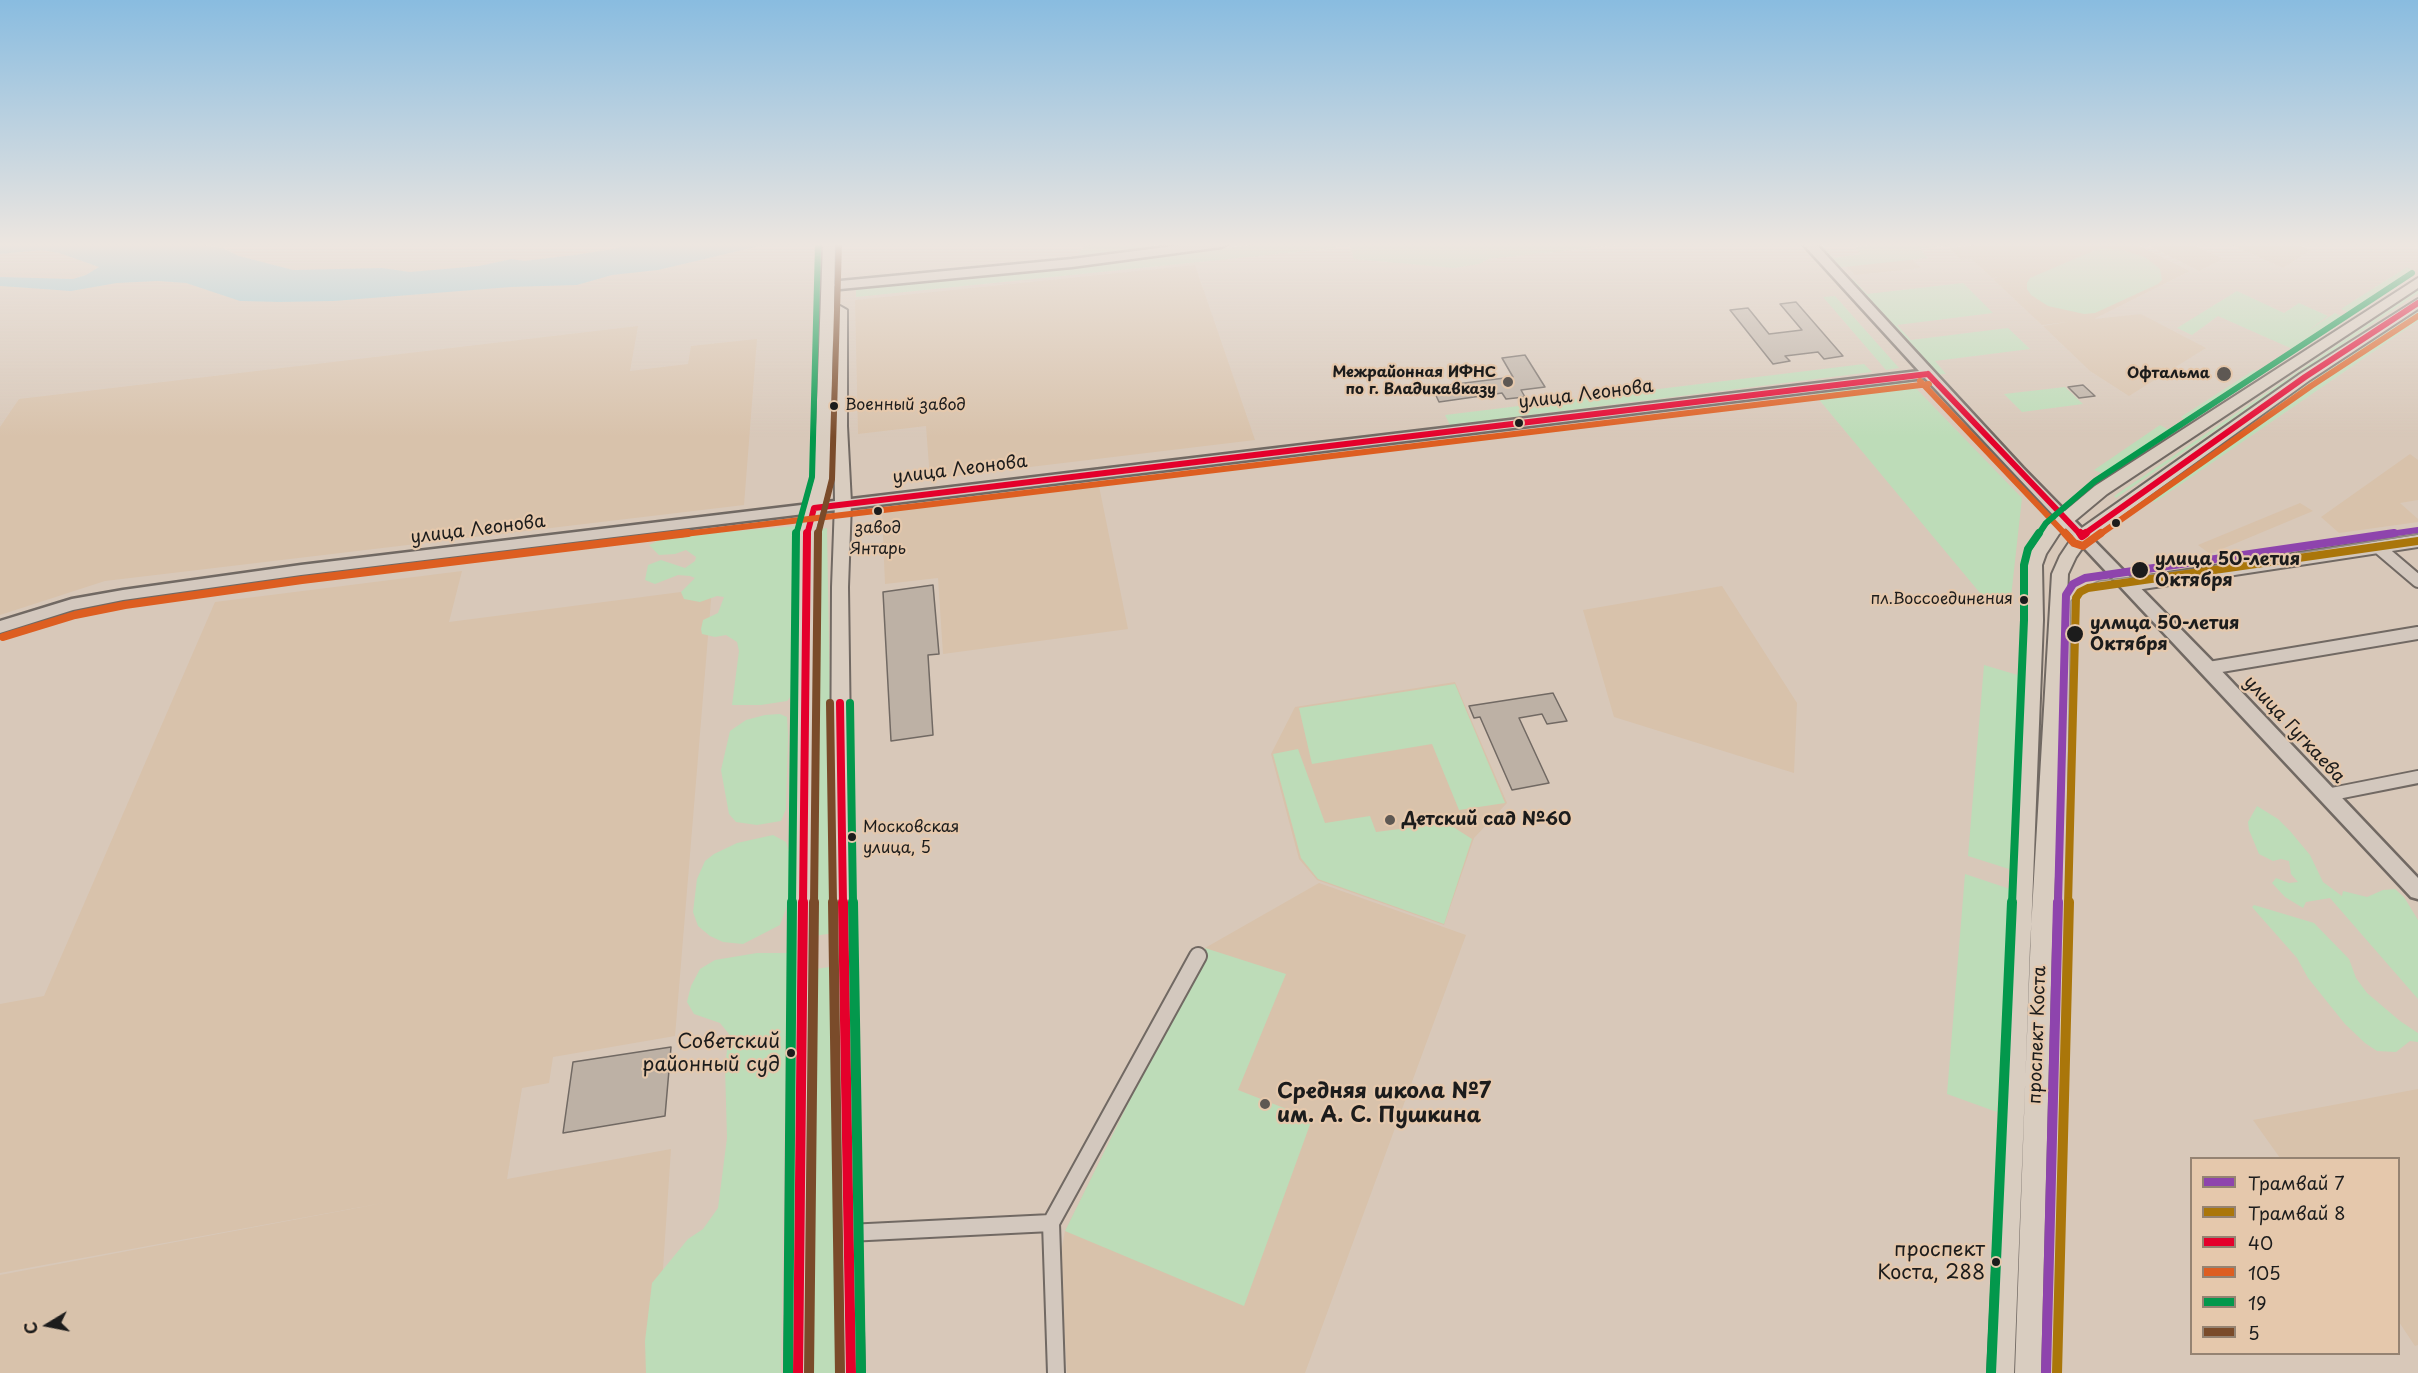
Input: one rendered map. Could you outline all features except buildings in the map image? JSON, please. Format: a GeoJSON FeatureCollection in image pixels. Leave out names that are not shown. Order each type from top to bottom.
{"type":"FeatureCollection","features":[{"type":"Feature","properties":{"kind":"main road"},"geometry":{"type":"LineString","coordinates":[[798,1373],[807,532],[822,480],[827,308]]}},
{"type":"Feature","properties":{"kind":"main road"},"geometry":{"type":"LineString","coordinates":[[840,308],[843,503],[840,587],[841,812],[851,1373]]}},
{"type":"Feature","properties":{"kind":"main road","name":"проспект Коста"},"geometry":{"type":"LineString","coordinates":[[2001,1373],[2033,644],[2034,564],[2046,538],[2066,518],[2101,490],[2378,308]]}},
{"type":"Feature","properties":{"kind":"main road","name":"проспект Коста"},"geometry":{"type":"LineString","coordinates":[[2028,1373],[2041,946],[2060,574],[2071,551],[2082,536],[2305,377],[2410,308]]}},
{"type":"Feature","properties":{"kind":"street"},"geometry":{"type":"LineString","coordinates":[[1868,308],[2018,471],[2066,518]]}},
{"type":"Feature","properties":{"kind":"street","name":"улица Леонова"},"geometry":{"type":"LineString","coordinates":[[0,627],[72,605],[123,595],[301,570],[1929,374]]}},
{"type":"Feature","properties":{"kind":"street","name":"улица Гугкаева"},"geometry":{"type":"LineString","coordinates":[[2066,518],[2418,891]]}},
{"type":"Feature","properties":{"kind":"street"},"geometry":{"type":"LineString","coordinates":[[2129,585],[2418,541]]}},
{"type":"Feature","properties":{"kind":"street"},"geometry":{"type":"LineString","coordinates":[[2378,547],[2418,581]]}},
{"type":"Feature","properties":{"kind":"street"},"geometry":{"type":"LineString","coordinates":[[2209,668],[2418,633]]}},
{"type":"Feature","properties":{"kind":"street"},"geometry":{"type":"LineString","coordinates":[[2327,795],[2418,777]]}},
{"type":"Feature","properties":{"kind":"street"},"geometry":{"type":"LineString","coordinates":[[1056,1373],[1051,1223],[1198,956]]}},
{"type":"Feature","properties":{"kind":"street"},"geometry":{"type":"LineString","coordinates":[[849,1233],[1051,1223]]}},
{"type":"Feature","properties":{"kind":"shaded area"},"geometry":{"type":"Polygon","coordinates":[[[855,308],[1210,308],[1255,440],[930,479],[926,426],[858,434],[855,308]]]}},
{"type":"Feature","properties":{"kind":"shaded area"},"geometry":{"type":"Polygon","coordinates":[[[2024,308],[2116,308],[2094,319],[2141,314],[2206,348],[2129,396],[2090,371],[2043,326],[2067,322],[2042,325],[2024,308]]]}},
{"type":"Feature","properties":{"kind":"shaded area"},"geometry":{"type":"Polygon","coordinates":[[[638,326],[630,371],[688,364],[691,346],[757,339],[744,505],[105,581],[0,615],[0,427],[19,399],[638,326]]]}},
{"type":"Feature","properties":{"kind":"shaded area"},"geometry":{"type":"Polygon","coordinates":[[[2410,454],[2418,460],[2418,500],[2400,503],[2418,519],[2418,522],[2339,533],[2321,517],[2410,454]]]}},
{"type":"Feature","properties":{"kind":"shaded area"},"geometry":{"type":"Polygon","coordinates":[[[1099,486],[1128,629],[943,654],[938,578],[885,584],[882,512],[1099,486]]]}},
{"type":"Feature","properties":{"kind":"shaded area"},"geometry":{"type":"Polygon","coordinates":[[[2300,503],[2313,511],[2210,554],[2198,545],[2300,503]]]}},
{"type":"Feature","properties":{"kind":"shaded area"},"geometry":{"type":"Polygon","coordinates":[[[462,571],[449,622],[712,588],[675,1036],[553,1057],[549,1083],[522,1088],[507,1179],[671,1149],[656,1373],[0,1373],[0,1275],[394,1201],[0,1273],[0,1004],[44,996],[215,602],[462,571]]]}},
{"type":"Feature","properties":{"kind":"shaded area"},"geometry":{"type":"Polygon","coordinates":[[[1722,586],[1797,703],[1794,773],[1614,717],[1583,610],[1722,586]]]}},
{"type":"Feature","properties":{"kind":"shaded area","name":"Детский сад №60"},"geometry":{"type":"Polygon","coordinates":[[[1455,682],[1507,803],[1474,838],[1444,925],[1317,880],[1299,859],[1271,754],[1295,707],[1455,682]]]}},
{"type":"Feature","properties":{"kind":"shaded area","name":"Средняя школа №7 им. А. С. Пушкина"},"geometry":{"type":"Polygon","coordinates":[[[1319,883],[1466,935],[1305,1373],[1067,1373],[1060,1257],[1065,1231],[1205,948],[1319,883]]]}},
{"type":"Feature","properties":{"kind":"shaded area"},"geometry":{"type":"Polygon","coordinates":[[[2418,1089],[2418,1345],[2415,1346],[2400,1324],[2400,1157],[2279,1157],[2253,1120],[2418,1089]]]}},
{"type":"Feature","properties":{"kind":"green space"},"geometry":{"type":"Polygon","coordinates":[[[1833,308],[1846,308],[1899,368],[1886,370],[1833,308]]]}},
{"type":"Feature","properties":{"kind":"green space"},"geometry":{"type":"Polygon","coordinates":[[[1869,308],[1988,308],[1993,313],[1897,325],[1911,340],[2008,328],[2030,349],[1935,361],[1946,374],[1932,375],[1869,308]]]}},
{"type":"Feature","properties":{"kind":"green space"},"geometry":{"type":"Polygon","coordinates":[[[2057,308],[2106,308],[2095,313],[2084,314],[2057,308]]]}},
{"type":"Feature","properties":{"kind":"green space"},"geometry":{"type":"Polygon","coordinates":[[[2209,308],[2273,308],[2284,313],[2291,308],[2310,308],[2328,316],[2306,332],[2335,313],[2346,318],[2297,351],[2218,316],[2192,335],[2177,328],[2209,308]]]}},
{"type":"Feature","properties":{"kind":"green space"},"geometry":{"type":"Polygon","coordinates":[[[2342,308],[2361,308],[2352,314],[2342,308]]]}},
{"type":"Feature","properties":{"kind":"green space"},"geometry":{"type":"Polygon","coordinates":[[[2391,308],[2396,308],[2116,498],[2114,496],[2391,308]]]}},
{"type":"Feature","properties":{"kind":"green space"},"geometry":{"type":"Polygon","coordinates":[[[2412,308],[2418,308],[2418,321],[2155,502],[2140,495],[2412,308]]]}},
{"type":"Feature","properties":{"kind":"green space"},"geometry":{"type":"Polygon","coordinates":[[[1864,364],[1872,372],[1450,425],[1445,415],[1864,364]]]}},
{"type":"Feature","properties":{"kind":"green space"},"geometry":{"type":"Polygon","coordinates":[[[2254,370],[2262,374],[2189,422],[2181,417],[2254,370]]]}},
{"type":"Feature","properties":{"kind":"green space"},"geometry":{"type":"Polygon","coordinates":[[[1906,378],[2022,498],[2010,606],[1985,599],[1811,390],[1906,378]]]}},
{"type":"Feature","properties":{"kind":"green space"},"geometry":{"type":"Polygon","coordinates":[[[2065,387],[2083,404],[2022,412],[2004,394],[2065,387]]]}},
{"type":"Feature","properties":{"kind":"green space"},"geometry":{"type":"Polygon","coordinates":[[[2160,425],[2173,432],[2107,475],[2094,470],[2160,425]]]}},
{"type":"Feature","properties":{"kind":"green space"},"geometry":{"type":"Polygon","coordinates":[[[795,526],[791,696],[787,701],[761,705],[732,705],[739,651],[737,642],[726,635],[715,637],[702,634],[701,629],[703,620],[718,613],[724,597],[717,596],[700,602],[684,599],[681,592],[695,578],[690,576],[678,575],[655,584],[645,580],[648,565],[661,560],[685,568],[695,561],[696,557],[686,550],[675,554],[659,555],[649,545],[662,539],[690,535],[795,526]]]}},
{"type":"Feature","properties":{"kind":"green space"},"geometry":{"type":"Polygon","coordinates":[[[827,528],[834,933],[814,936],[814,530],[827,528]]]}},
{"type":"Feature","properties":{"kind":"green space"},"geometry":{"type":"Polygon","coordinates":[[[1984,665],[2021,676],[2009,869],[1968,856],[1984,665]]]}},
{"type":"Feature","properties":{"kind":"green space"},"geometry":{"type":"Polygon","coordinates":[[[1455,684],[1505,803],[1459,810],[1432,744],[1312,764],[1299,708],[1455,684]]]}},
{"type":"Feature","properties":{"kind":"green space"},"geometry":{"type":"Polygon","coordinates":[[[780,714],[787,717],[786,809],[781,821],[757,825],[736,822],[729,814],[721,770],[730,731],[746,720],[780,714]]]}},
{"type":"Feature","properties":{"kind":"green space"},"geometry":{"type":"Polygon","coordinates":[[[1298,749],[1325,823],[1370,816],[1376,832],[1447,823],[1472,839],[1444,924],[1318,879],[1301,858],[1273,754],[1298,749]]]}},
{"type":"Feature","properties":{"kind":"green space"},"geometry":{"type":"Polygon","coordinates":[[[2257,806],[2278,819],[2290,831],[2310,855],[2323,882],[2342,896],[2343,891],[2367,897],[2383,890],[2395,889],[2404,897],[2418,920],[2418,999],[2330,898],[2306,902],[2303,908],[2285,897],[2272,883],[2276,878],[2289,883],[2298,882],[2291,874],[2289,861],[2281,859],[2273,861],[2259,854],[2248,822],[2257,806]]]}},
{"type":"Feature","properties":{"kind":"green space"},"geometry":{"type":"Polygon","coordinates":[[[773,835],[786,842],[791,859],[788,903],[780,925],[743,944],[723,942],[710,936],[698,926],[693,912],[697,879],[705,861],[737,843],[773,835]]]}},
{"type":"Feature","properties":{"kind":"green space"},"geometry":{"type":"Polygon","coordinates":[[[1965,874],[2010,889],[1997,1112],[1947,1094],[1965,874]]]}},
{"type":"Feature","properties":{"kind":"green space"},"geometry":{"type":"Polygon","coordinates":[[[2254,905],[2314,923],[2349,959],[2356,978],[2367,993],[2418,1033],[2418,1042],[2410,1041],[2396,1052],[2377,1051],[2365,1043],[2345,1024],[2308,978],[2297,958],[2252,907],[2254,905]]]}},
{"type":"Feature","properties":{"kind":"green space"},"geometry":{"type":"Polygon","coordinates":[[[1205,948],[1286,974],[1238,1090],[1312,1119],[1244,1306],[1065,1231],[1205,948]]]}},
{"type":"Feature","properties":{"kind":"green space"},"geometry":{"type":"Polygon","coordinates":[[[757,953],[787,953],[781,1373],[646,1373],[645,1341],[652,1283],[688,1239],[703,1229],[718,1208],[727,1138],[725,1067],[729,1034],[720,1023],[694,1014],[687,1002],[691,986],[700,969],[715,960],[757,953]]]}},
{"type":"Feature","properties":{"kind":"green space"},"geometry":{"type":"Polygon","coordinates":[[[836,966],[841,1373],[808,1373],[809,970],[836,966]]]}},
{"type":"Feature","properties":{"kind":"tram line","name":"7"},"geometry":{"type":"LineString","coordinates":[[2046,1373],[2066,595],[2073,584],[2085,578],[2418,530]]}},
{"type":"Feature","properties":{"kind":"tram line"},"geometry":{"type":"LineString","coordinates":[[2066,904],[2071,601],[2083,588],[2099,581],[2206,568],[2418,534]]}},
{"type":"Feature","properties":{"kind":"tram line","name":"8"},"geometry":{"type":"LineString","coordinates":[[2057,1373],[2076,598],[2080,592],[2088,588],[2418,541]]}},
{"type":"Feature","properties":{"kind":"tram line"},"geometry":{"type":"LineString","coordinates":[[2059,1373],[2066,902]]}},
{"type":"Feature","properties":{"kind":"transit line","name":"19"},"geometry":{"type":"LineString","coordinates":[[788,1373],[796,533],[812,477],[816,308]]}},
{"type":"Feature","properties":{"kind":"transit line","name":"5"},"geometry":{"type":"LineString","coordinates":[[809,1373],[818,534],[832,479],[837,308]]}},
{"type":"Feature","properties":{"kind":"transit line","name":"19"},"geometry":{"type":"LineString","coordinates":[[1991,1373],[2024,620],[2024,565],[2028,549],[2046,523],[2095,481],[2359,308]]}},
{"type":"Feature","properties":{"kind":"transit line","name":"40"},"geometry":{"type":"LineString","coordinates":[[1928,374],[2082,536],[2305,377],[2410,308]]}},
{"type":"Feature","properties":{"kind":"transit line","name":"105"},"geometry":{"type":"LineString","coordinates":[[1920,381],[2074,543],[2083,546],[2311,386],[2418,316]]}},
{"type":"Feature","properties":{"kind":"transit line","name":"40"},"geometry":{"type":"LineString","coordinates":[[798,1373],[807,533],[814,508],[1928,374]]}},
{"type":"Feature","properties":{"kind":"transit line","name":"105"},"geometry":{"type":"LineString","coordinates":[[3,637],[75,615],[125,605],[302,580],[1929,384]]}},
{"type":"Feature","properties":{"kind":"transit line","name":"5"},"geometry":{"type":"LineString","coordinates":[[830,703],[840,1373]]}},
{"type":"Feature","properties":{"kind":"transit line","name":"40"},"geometry":{"type":"LineString","coordinates":[[840,703],[851,1373]]}},
{"type":"Feature","properties":{"kind":"transit line","name":"19"},"geometry":{"type":"LineString","coordinates":[[850,703],[861,1373]]}},
{"type":"Feature","properties":{"kind":"place","name":"Офтальма"},"geometry":{"type":"Point","coordinates":[2224,374]}},
{"type":"Feature","properties":{"kind":"place","name":"Межрайонная ИФНС по г. Владикавказу"},"geometry":{"type":"Point","coordinates":[1508,382]}},
{"type":"Feature","properties":{"kind":"place","name":"Военный завод"},"geometry":{"type":"Point","coordinates":[834,406]}},
{"type":"Feature","properties":{"kind":"place","name":"завод Янтарь"},"geometry":{"type":"Point","coordinates":[878,511]}},
{"type":"Feature","properties":{"kind":"place","name":"улица 50-летия Октября"},"geometry":{"type":"Point","coordinates":[2140,570]}},
{"type":"Feature","properties":{"kind":"place","name":"пл.Воссоединения"},"geometry":{"type":"Point","coordinates":[2024,600]}},
{"type":"Feature","properties":{"kind":"place","name":"улмца 50-летия Октября"},"geometry":{"type":"Point","coordinates":[2075,634]}},
{"type":"Feature","properties":{"kind":"place","name":"Детский сад №60"},"geometry":{"type":"Point","coordinates":[1390,820]}},
{"type":"Feature","properties":{"kind":"place","name":"Московская улица, 5"},"geometry":{"type":"Point","coordinates":[852,837]}},
{"type":"Feature","properties":{"kind":"place","name":"Советский районный суд"},"geometry":{"type":"Point","coordinates":[791,1053]}},
{"type":"Feature","properties":{"kind":"place","name":"Средняя школа №7 им. А. С. Пушкина"},"geometry":{"type":"Point","coordinates":[1265,1104]}},
{"type":"Feature","properties":{"kind":"place","name":"проспект Коста, 288"},"geometry":{"type":"Point","coordinates":[1996,1262]}}]}
